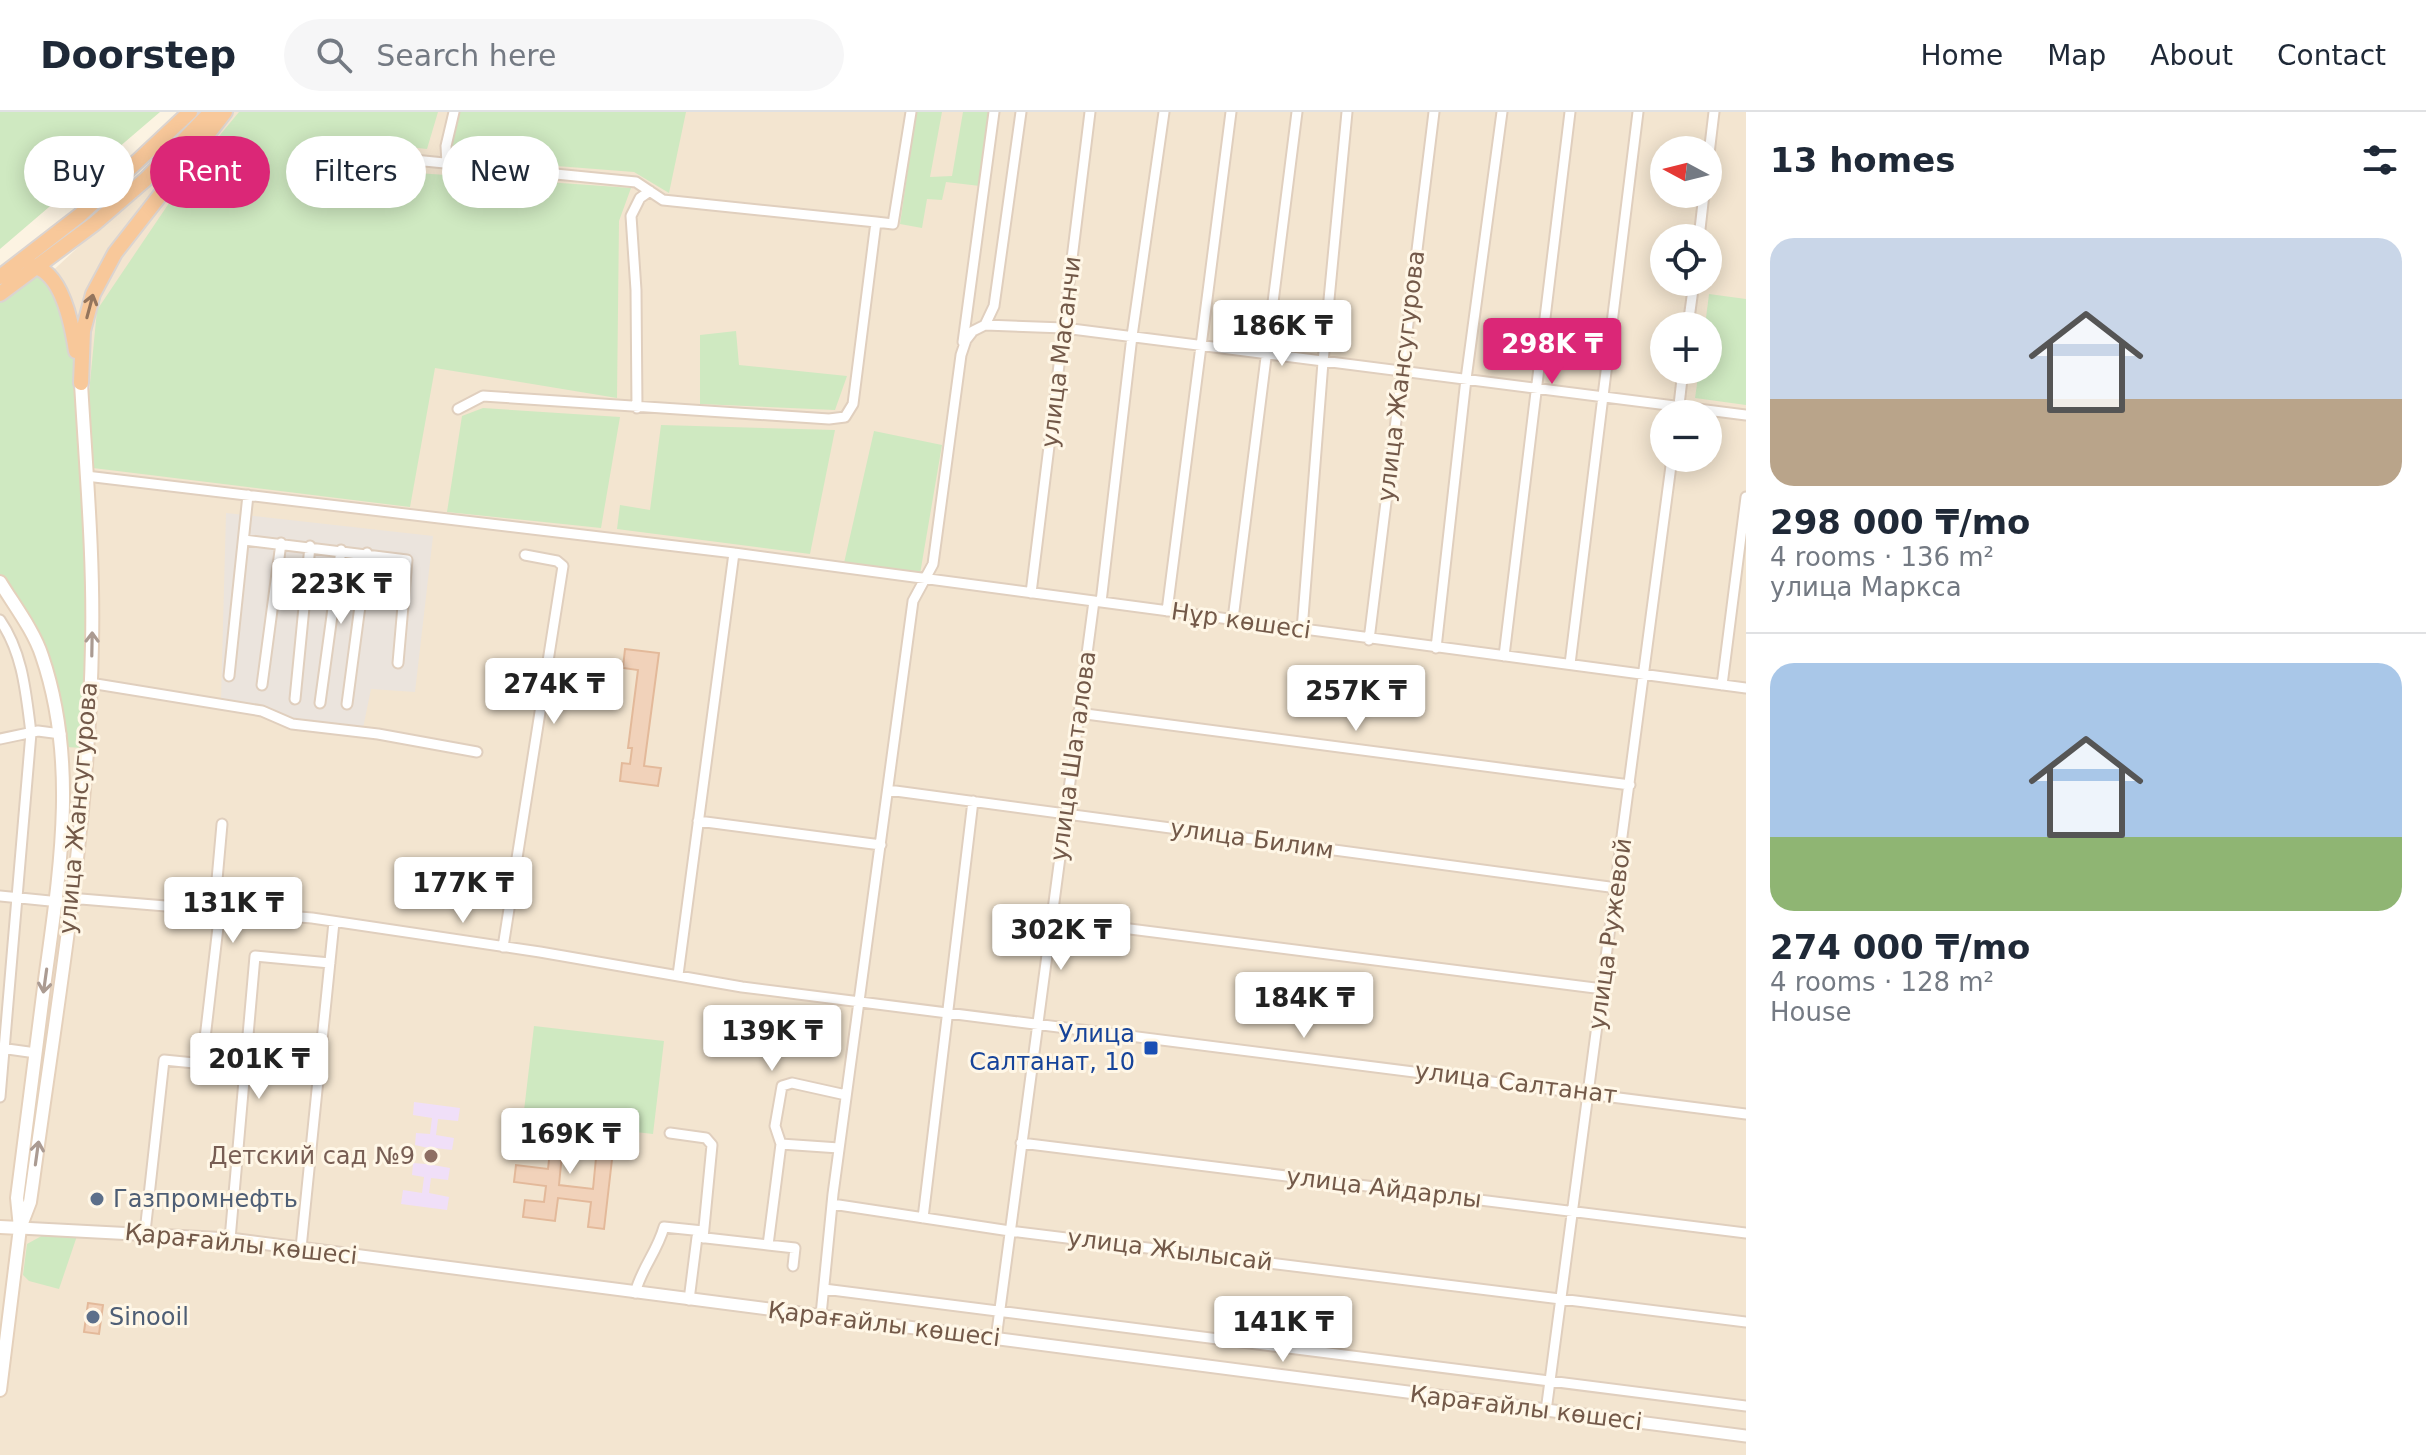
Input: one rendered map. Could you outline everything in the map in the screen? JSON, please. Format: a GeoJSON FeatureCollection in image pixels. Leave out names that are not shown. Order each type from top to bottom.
{"type":"FeatureCollection","features":[{"type":"Feature","properties":{"kind":"highway"},"geometry":{"type":"LineString","coordinates":[[0,277],[80,215],[190,112]]}},
{"type":"Feature","properties":{"kind":"highway"},"geometry":{"type":"LineString","coordinates":[[0,294],[146,179],[211,112]]}},
{"type":"Feature","properties":{"kind":"highway"},"geometry":{"type":"LineString","coordinates":[[81,383],[83,331],[93,294],[115,253],[225,112]]}},
{"type":"Feature","properties":{"kind":"highway"},"geometry":{"type":"LineString","coordinates":[[0,277],[19,268],[37,267],[51,277],[72,319],[81,383]]}},
{"type":"Feature","properties":{"kind":"main road","name":"улица Жансугурова"},"geometry":{"type":"LineString","coordinates":[[20,1228],[30,1202],[70,903],[87,748],[91,548],[81,383]]}},
{"type":"Feature","properties":{"kind":"main road","name":"улица Жансугурова"},"geometry":{"type":"LineString","coordinates":[[0,582],[41,652],[62,741],[63,829],[17,1198],[20,1228],[0,1390]]}},
{"type":"Feature","properties":{"kind":"main road"},"geometry":{"type":"LineString","coordinates":[[62,741],[87,748]]}},
{"type":"Feature","properties":{"kind":"main road"},"geometry":{"type":"LineString","coordinates":[[36,1049],[51,1048]]}},
{"type":"Feature","properties":{"kind":"main road"},"geometry":{"type":"LineString","coordinates":[[0,1227],[20,1228]]}},
{"type":"Feature","properties":{"kind":"street"},"geometry":{"type":"LineString","coordinates":[[448,136],[454,112]]}},
{"type":"Feature","properties":{"kind":"street"},"geometry":{"type":"LineString","coordinates":[[559,175],[636,182],[663,200],[893,224],[911,112]]}},
{"type":"Feature","properties":{"kind":"street"},"geometry":{"type":"LineString","coordinates":[[821,1315],[839,1148],[913,601],[933,564],[994,112]]}},
{"type":"Feature","properties":{"kind":"street"},"geometry":{"type":"LineString","coordinates":[[985,325],[994,306],[1002,268],[1021,112]]}},
{"type":"Feature","properties":{"kind":"street","name":"улица Масанчи"},"geometry":{"type":"LineString","coordinates":[[1031,593],[1090,112]]}},
{"type":"Feature","properties":{"kind":"street","name":"улица Шаталова"},"geometry":{"type":"LineString","coordinates":[[996,1339],[1078,713],[1097,602],[1164,112]]}},
{"type":"Feature","properties":{"kind":"street"},"geometry":{"type":"LineString","coordinates":[[1167,611],[1231,112]]}},
{"type":"Feature","properties":{"kind":"street"},"geometry":{"type":"LineString","coordinates":[[1233,619],[1297,112]]}},
{"type":"Feature","properties":{"kind":"street"},"geometry":{"type":"LineString","coordinates":[[1302,630],[1347,112]]}},
{"type":"Feature","properties":{"kind":"street","name":"улица Жансугурова"},"geometry":{"type":"LineString","coordinates":[[1369,640],[1434,112]]}},
{"type":"Feature","properties":{"kind":"street"},"geometry":{"type":"LineString","coordinates":[[1436,648],[1466,379],[1502,112]]}},
{"type":"Feature","properties":{"kind":"street"},"geometry":{"type":"LineString","coordinates":[[1504,656],[1570,112]]}},
{"type":"Feature","properties":{"kind":"street"},"geometry":{"type":"LineString","coordinates":[[1570,664],[1638,112]]}},
{"type":"Feature","properties":{"kind":"street"},"geometry":{"type":"LineString","coordinates":[[1711,136],[1714,112]]}},
{"type":"Feature","properties":{"kind":"street"},"geometry":{"type":"LineString","coordinates":[[637,408],[636,290],[631,216],[640,198],[650,191]]}},
{"type":"Feature","properties":{"kind":"street"},"geometry":{"type":"LineString","coordinates":[[458,409],[483,396],[637,408],[829,419],[845,417],[853,404],[876,222]]}},
{"type":"Feature","properties":{"kind":"street"},"geometry":{"type":"LineString","coordinates":[[961,355],[973,331],[985,325],[1064,328],[1266,356],[1603,395],[1650,404]]}},
{"type":"Feature","properties":{"kind":"street"},"geometry":{"type":"LineString","coordinates":[[1722,413],[1746,415]]}},
{"type":"Feature","properties":{"kind":"street","name":"улица Ружевой"},"geometry":{"type":"LineString","coordinates":[[1546,1411],[1670,472]]}},
{"type":"Feature","properties":{"kind":"street","name":"Нұр көшесі"},"geometry":{"type":"LineString","coordinates":[[86,476],[734,553],[1746,688]]}},
{"type":"Feature","properties":{"kind":"street"},"geometry":{"type":"LineString","coordinates":[[229,676],[248,495]]}},
{"type":"Feature","properties":{"kind":"street"},"geometry":{"type":"LineString","coordinates":[[1722,685],[1746,497]]}},
{"type":"Feature","properties":{"kind":"street"},"geometry":{"type":"LineString","coordinates":[[244,540],[367,553],[401,558],[408,563],[398,663]]}},
{"type":"Feature","properties":{"kind":"street"},"geometry":{"type":"LineString","coordinates":[[262,685],[281,543]]}},
{"type":"Feature","properties":{"kind":"street"},"geometry":{"type":"LineString","coordinates":[[295,699],[310,546]]}},
{"type":"Feature","properties":{"kind":"street"},"geometry":{"type":"LineString","coordinates":[[320,703],[341,550]]}},
{"type":"Feature","properties":{"kind":"street"},"geometry":{"type":"LineString","coordinates":[[347,704],[367,553]]}},
{"type":"Feature","properties":{"kind":"street"},"geometry":{"type":"LineString","coordinates":[[678,975],[734,553]]}},
{"type":"Feature","properties":{"kind":"street"},"geometry":{"type":"LineString","coordinates":[[503,947],[563,566],[557,561],[525,555]]}},
{"type":"Feature","properties":{"kind":"street"},"geometry":{"type":"LineString","coordinates":[[0,620],[11,636],[26,686],[31,733],[0,1097]]}},
{"type":"Feature","properties":{"kind":"street"},"geometry":{"type":"LineString","coordinates":[[90,683],[262,711],[292,724],[378,734],[477,752]]}},
{"type":"Feature","properties":{"kind":"street"},"geometry":{"type":"LineString","coordinates":[[1078,713],[1630,785]]}},
{"type":"Feature","properties":{"kind":"street"},"geometry":{"type":"LineString","coordinates":[[0,739],[31,733],[62,741]]}},
{"type":"Feature","properties":{"kind":"street","name":"улица Билим"},"geometry":{"type":"LineString","coordinates":[[888,790],[1617,888]]}},
{"type":"Feature","properties":{"kind":"street"},"geometry":{"type":"LineString","coordinates":[[923,1218],[973,801]]}},
{"type":"Feature","properties":{"kind":"street"},"geometry":{"type":"LineString","coordinates":[[698,821],[881,845]]}},
{"type":"Feature","properties":{"kind":"street"},"geometry":{"type":"LineString","coordinates":[[202,1064],[220,910],[215,902],[222,824]]}},
{"type":"Feature","properties":{"kind":"street","name":"улица Салтанат"},"geometry":{"type":"LineString","coordinates":[[0,896],[70,903],[81,899],[334,922],[946,1013],[1746,1114]]}},
{"type":"Feature","properties":{"kind":"street"},"geometry":{"type":"LineString","coordinates":[[1051,919],[1603,989]]}},
{"type":"Feature","properties":{"kind":"street"},"geometry":{"type":"LineString","coordinates":[[301,1248],[334,922]]}},
{"type":"Feature","properties":{"kind":"street"},"geometry":{"type":"LineString","coordinates":[[230,1239],[255,956],[330,963]]}},
{"type":"Feature","properties":{"kind":"street"},"geometry":{"type":"LineString","coordinates":[[2,1048],[36,1049]]}},
{"type":"Feature","properties":{"kind":"street"},"geometry":{"type":"LineString","coordinates":[[145,1232],[164,1060],[245,1068]]}},
{"type":"Feature","properties":{"kind":"street"},"geometry":{"type":"LineString","coordinates":[[768,1245],[781,1144],[775,1126],[782,1086],[792,1083],[846,1095]]}},
{"type":"Feature","properties":{"kind":"street"},"geometry":{"type":"LineString","coordinates":[[670,1133],[706,1138],[712,1145],[703,1234]]}},
{"type":"Feature","properties":{"kind":"street","name":"улица Айдарлы"},"geometry":{"type":"LineString","coordinates":[[1021,1143],[1746,1233]]}},
{"type":"Feature","properties":{"kind":"street"},"geometry":{"type":"LineString","coordinates":[[781,1144],[839,1148]]}},
{"type":"Feature","properties":{"kind":"street","name":"улица Жылысай"},"geometry":{"type":"LineString","coordinates":[[832,1204],[1010,1231],[1746,1322]]}},
{"type":"Feature","properties":{"kind":"street"},"geometry":{"type":"LineString","coordinates":[[635,1293],[640,1274],[660,1245],[664,1227],[795,1248],[793,1266]]}},
{"type":"Feature","properties":{"kind":"street","name":"Қарағайлы көшесі"},"geometry":{"type":"LineString","coordinates":[[20,1228],[145,1232],[230,1239],[1746,1436]]}},
{"type":"Feature","properties":{"kind":"street"},"geometry":{"type":"LineString","coordinates":[[689,1300],[697,1237],[703,1234]]}},
{"type":"Feature","properties":{"kind":"street"},"geometry":{"type":"LineString","coordinates":[[824,1289],[1746,1406]]}},
{"type":"Feature","properties":{"kind":"shaded area"},"geometry":{"type":"Polygon","coordinates":[[[223,112],[1746,112],[1746,1455],[0,1455],[0,320],[120,208],[134,208],[134,195],[150,180],[150,208],[270,208],[270,136],[197,136],[223,112]]]}},
{"type":"Feature","properties":{"kind":"shaded area"},"geometry":{"type":"Polygon","coordinates":[[[226,513],[433,536],[415,692],[371,689],[363,728],[297,721],[255,706],[221,700],[226,513]]]}},
{"type":"Feature","properties":{"kind":"shaded area","name":"Детский сад №9"},"geometry":{"type":"Polygon","coordinates":[[[414,1102],[460,1108],[458,1121],[438,1119],[436,1135],[454,1138],[452,1150],[435,1148],[433,1165],[450,1168],[448,1180],[431,1178],[429,1193],[449,1197],[447,1210],[401,1204],[403,1190],[422,1193],[424,1177],[412,1175],[413,1163],[426,1164],[428,1148],[415,1145],[416,1133],[430,1134],[432,1118],[413,1115],[414,1102]]]}},
{"type":"Feature","properties":{"kind":"green space"},"geometry":{"type":"Polygon","coordinates":[[[0,112],[160,112],[132,136],[24,136],[24,208],[48,208],[0,249],[0,112]]]}},
{"type":"Feature","properties":{"kind":"green space"},"geometry":{"type":"Polygon","coordinates":[[[239,112],[438,112],[427,149],[426,136],[286,136],[286,208],[426,208],[426,174],[442,175],[442,208],[559,208],[559,183],[631,188],[619,221],[617,398],[435,368],[410,507],[93,468],[89,393],[97,310],[166,208],[270,208],[270,136],[219,136],[239,112]]]}},
{"type":"Feature","properties":{"kind":"green space"},"geometry":{"type":"Polygon","coordinates":[[[460,112],[686,112],[669,193],[634,172],[559,166],[559,136],[454,136],[460,112]]]}},
{"type":"Feature","properties":{"kind":"green space"},"geometry":{"type":"Polygon","coordinates":[[[916,112],[942,112],[930,177],[952,176],[963,112],[989,112],[980,186],[946,182],[942,200],[927,199],[922,228],[900,224],[916,112]]]}},
{"type":"Feature","properties":{"kind":"green space"},"geometry":{"type":"Polygon","coordinates":[[[44,270],[74,337],[86,476],[87,748],[64,747],[41,652],[0,584],[0,293],[44,270]]]}},
{"type":"Feature","properties":{"kind":"green space"},"geometry":{"type":"Polygon","coordinates":[[[1709,296],[1746,299],[1746,405],[1695,398],[1697,384],[1722,384],[1722,312],[1707,312],[1709,296]]]}},
{"type":"Feature","properties":{"kind":"green space"},"geometry":{"type":"Polygon","coordinates":[[[736,331],[739,365],[847,376],[835,410],[700,404],[700,335],[736,331]]]}},
{"type":"Feature","properties":{"kind":"green space"},"geometry":{"type":"Polygon","coordinates":[[[483,408],[620,417],[601,528],[447,512],[462,416],[483,408]]]}},
{"type":"Feature","properties":{"kind":"green space"},"geometry":{"type":"Polygon","coordinates":[[[661,425],[835,430],[810,554],[617,529],[620,505],[650,510],[661,425]]]}},
{"type":"Feature","properties":{"kind":"green space"},"geometry":{"type":"Polygon","coordinates":[[[874,431],[942,445],[920,574],[844,563],[874,431]]]}},
{"type":"Feature","properties":{"kind":"green space"},"geometry":{"type":"Polygon","coordinates":[[[534,1026],[664,1041],[653,1134],[523,1119],[534,1026]]]}},
{"type":"Feature","properties":{"kind":"green space"},"geometry":{"type":"Polygon","coordinates":[[[47,1233],[77,1236],[59,1289],[29,1281],[23,1275],[27,1244],[47,1233]]]}},
{"type":"Feature","properties":{"kind":"building"},"geometry":{"type":"Polygon","coordinates":[[[625,649],[659,653],[644,766],[661,768],[658,786],[620,781],[622,763],[630,764],[632,748],[628,748],[638,670],[623,668],[625,649]]]}},
{"type":"Feature","properties":{"kind":"building"},"geometry":{"type":"Polygon","coordinates":[[[791,1028],[829,1032],[826,1055],[788,1050],[791,1028]]]}},
{"type":"Feature","properties":{"kind":"building"},"geometry":{"type":"Polygon","coordinates":[[[533,1133],[614,1142],[604,1229],[588,1227],[591,1202],[558,1198],[555,1221],[523,1217],[525,1200],[544,1202],[546,1186],[514,1182],[516,1165],[548,1169],[550,1151],[531,1149],[533,1133]],[[562,1154],[559,1185],[593,1189],[596,1158],[562,1154]]]}},
{"type":"Feature","properties":{"kind":"building","name":"Sinooil"},"geometry":{"type":"Polygon","coordinates":[[[88,1303],[103,1305],[99,1334],[84,1332],[88,1303]]]}},
{"type":"Feature","properties":{"kind":"place","name":"Улица Салтанат, 10"},"geometry":{"type":"Point","coordinates":[1151,1048]}},
{"type":"Feature","properties":{"kind":"place","name":"Детский сад №9"},"geometry":{"type":"Point","coordinates":[431,1156]}},
{"type":"Feature","properties":{"kind":"place","name":"Газпромнефть"},"geometry":{"type":"Point","coordinates":[97,1199]}},
{"type":"Feature","properties":{"kind":"place","name":"Sinooil"},"geometry":{"type":"Point","coordinates":[93,1317]}}]}
